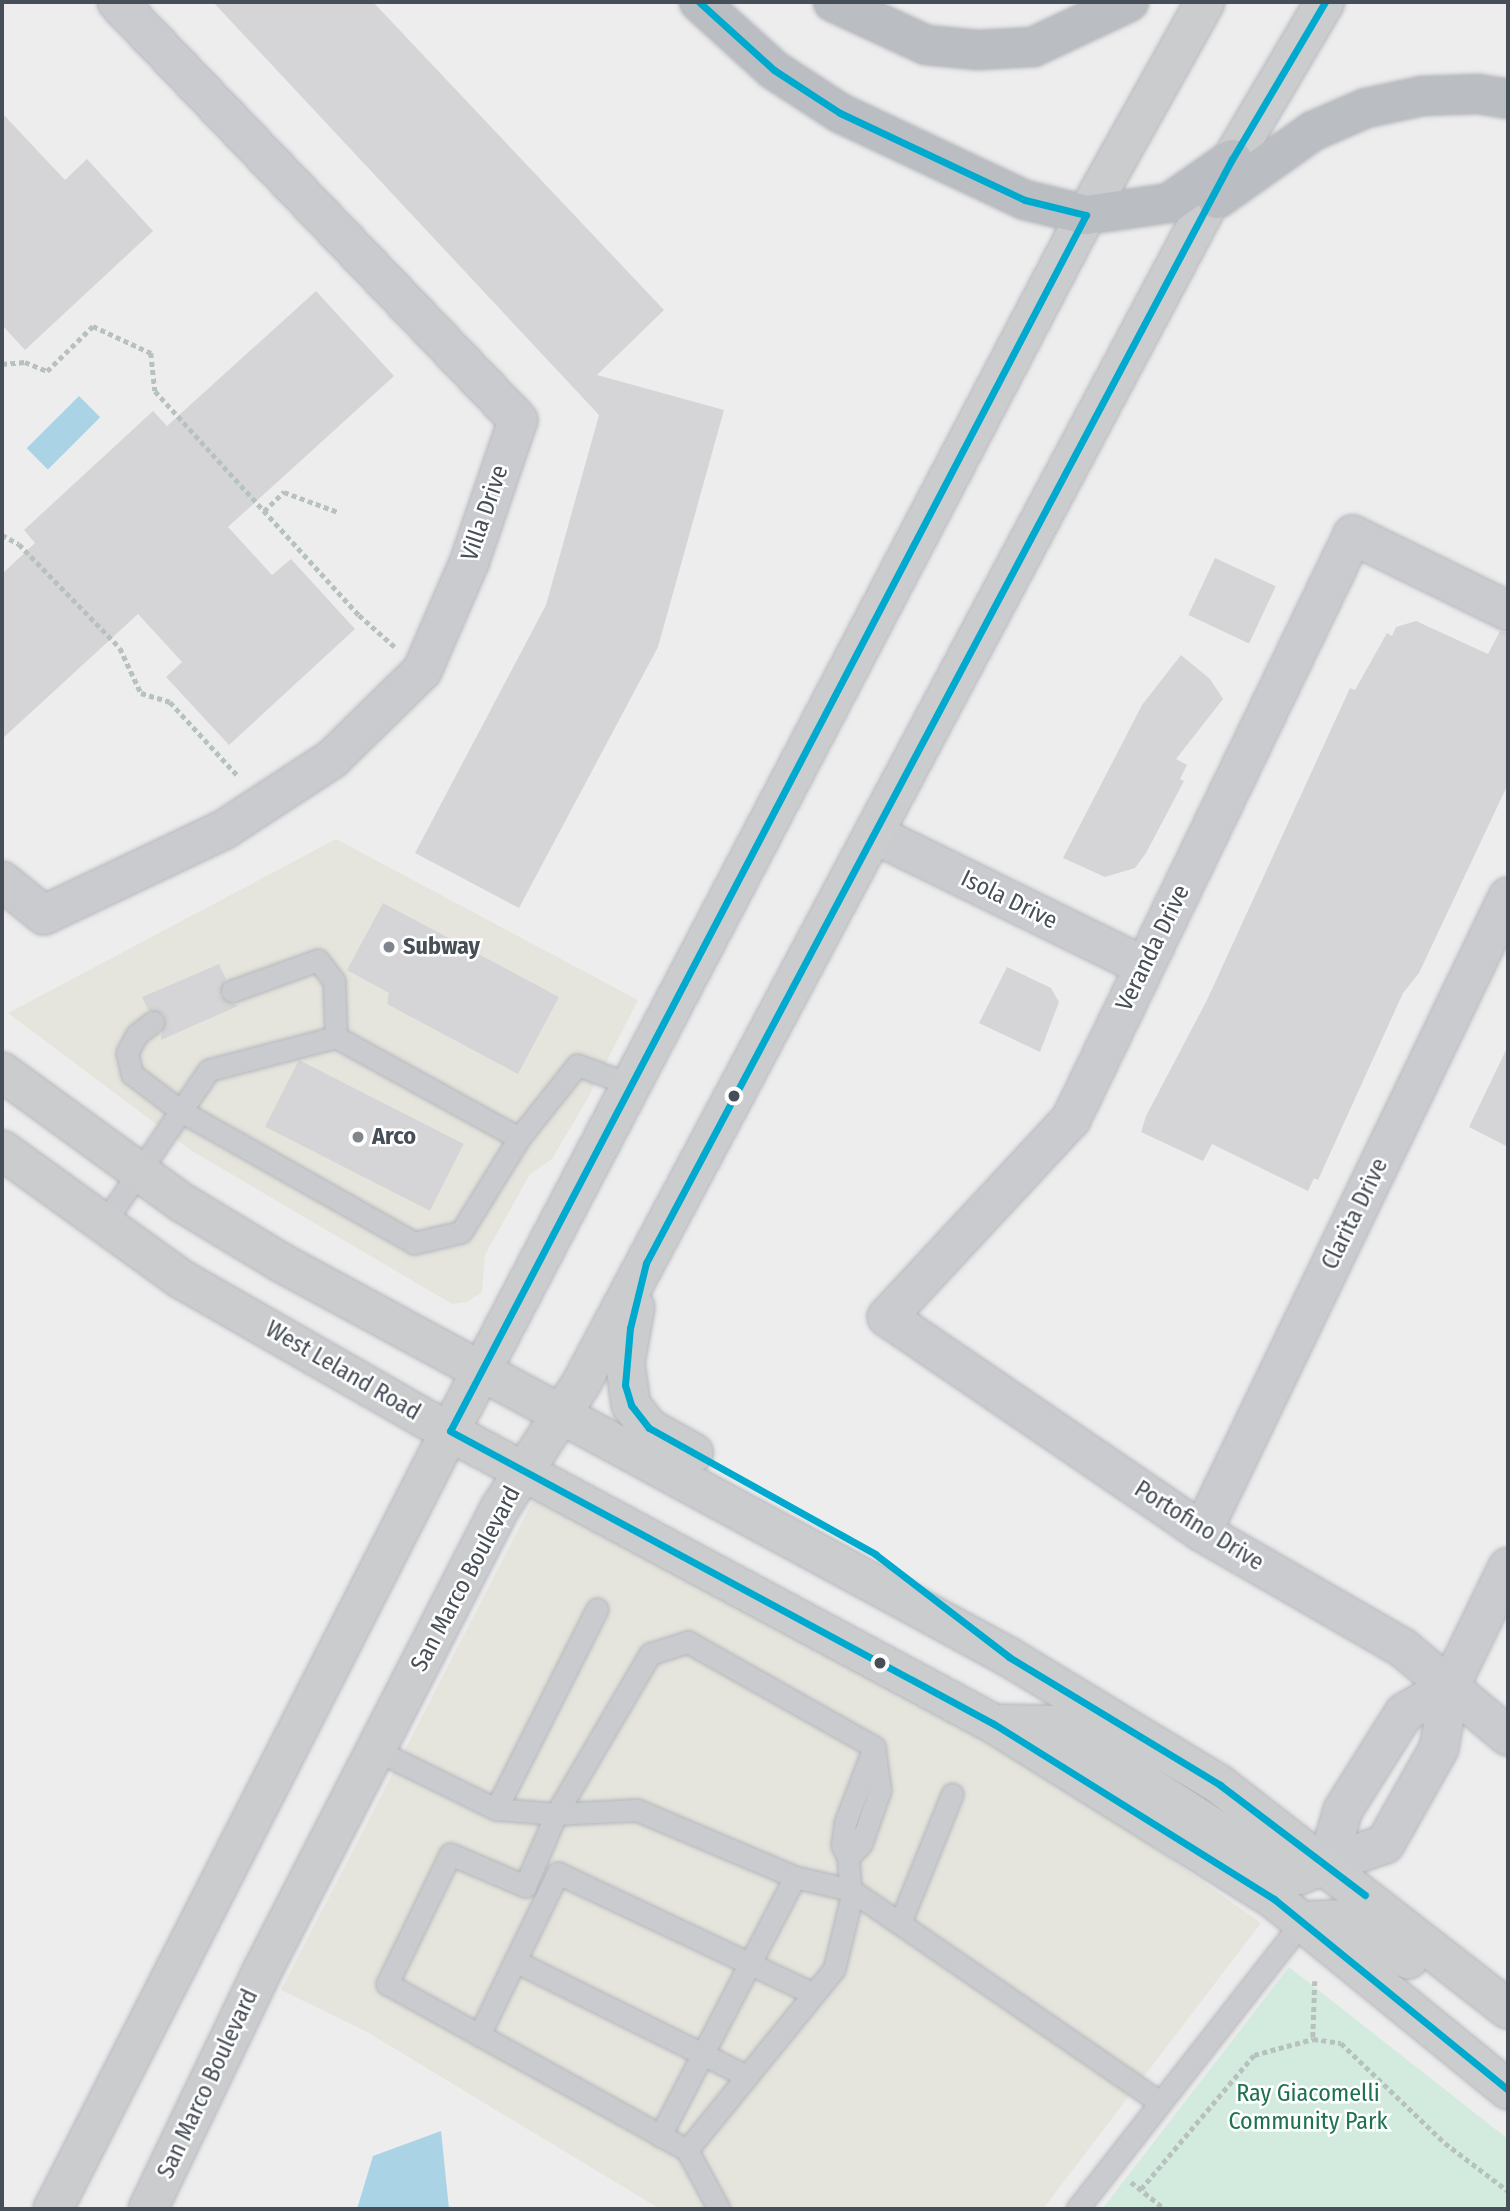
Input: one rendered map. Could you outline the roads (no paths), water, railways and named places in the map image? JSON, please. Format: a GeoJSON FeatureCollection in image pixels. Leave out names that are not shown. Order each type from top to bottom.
{"type":"FeatureCollection","features":[{"type":"Feature","properties":{"kind":"highway"},"geometry":{"type":"LineString","coordinates":[[699,2],[774,70],[840,113],[1025,200],[1086,215],[1169,203],[1232,159]]}},
{"type":"Feature","properties":{"kind":"highway"},"geometry":{"type":"LineString","coordinates":[[833,2],[926,45],[978,50],[1033,47],[1129,2]]}},
{"type":"Feature","properties":{"kind":"highway"},"geometry":{"type":"LineString","coordinates":[[1210,205],[1313,131],[1366,108],[1422,96],[1478,93],[1508,99]]}},
{"type":"Feature","properties":{"kind":"main road"},"geometry":{"type":"LineString","coordinates":[[53,2209],[450,1431],[1086,215],[1205,2]]}},
{"type":"Feature","properties":{"kind":"main road","name":"San Marco Boulevard"},"geometry":{"type":"LineString","coordinates":[[148,2209],[376,1750],[525,1469],[563,1412],[646,1263],[1210,205],[1232,159],[1325,2]]}},
{"type":"Feature","properties":{"kind":"main road"},"geometry":{"type":"LineString","coordinates":[[2,1072],[139,1173],[280,1262],[563,1412],[1009,1657],[1220,1785],[1327,1864],[1508,2009]]}},
{"type":"Feature","properties":{"kind":"main road","name":"West Leland Road"},"geometry":{"type":"LineString","coordinates":[[2,1150],[102,1226],[181,1279],[450,1431],[525,1469],[993,1724],[1303,1921],[1508,2090]]}},
{"type":"Feature","properties":{"kind":"main road"},"geometry":{"type":"LineString","coordinates":[[646,1263],[625,1363],[625,1385],[639,1419],[875,1555],[1009,1657]]}},
{"type":"Feature","properties":{"kind":"main road"},"geometry":{"type":"LineString","coordinates":[[993,1724],[1055,1725],[1263,1860],[1299,1875],[1327,1864]]}},
{"type":"Feature","properties":{"kind":"main road"},"geometry":{"type":"LineString","coordinates":[[1303,1921],[1345,1919],[1381,1937],[1508,2038]]}},
{"type":"Feature","properties":{"kind":"street","name":"Villa Drive"},"geometry":{"type":"LineString","coordinates":[[2,881],[44,915],[225,829],[332,759],[422,671],[469,563],[518,420],[117,2]]}},
{"type":"Feature","properties":{"kind":"street","name":"Veranda Drive"},"geometry":{"type":"LineString","coordinates":[[887,1317],[1071,1119],[1353,535],[1508,611]]}},
{"type":"Feature","properties":{"kind":"street","name":"Isola Drive"},"geometry":{"type":"LineString","coordinates":[[874,834],[1144,966]]}},
{"type":"Feature","properties":{"kind":"street","name":"Clarita Drive"},"geometry":{"type":"LineString","coordinates":[[1202,1532],[1508,897]]}},
{"type":"Feature","properties":{"kind":"street","name":"Portofino Drive"},"geometry":{"type":"LineString","coordinates":[[887,1317],[1202,1532],[1403,1648],[1508,1736]]}},
{"type":"Feature","properties":{"kind":"street"},"geometry":{"type":"LineString","coordinates":[[1327,1864],[1385,1844],[1440,1748],[1450,1686],[1508,1567]]}},
{"type":"Feature","properties":{"kind":"street"},"geometry":{"type":"LineString","coordinates":[[1327,1864],[1343,1810],[1404,1713],[1450,1686]]}},
{"type":"Feature","properties":{"kind":"lane"},"geometry":{"type":"LineString","coordinates":[[232,991],[318,960],[334,981],[335,1037]]}},
{"type":"Feature","properties":{"kind":"lane"},"geometry":{"type":"LineString","coordinates":[[153,1022],[137,1034],[127,1054],[132,1074],[181,1111],[414,1243],[461,1232],[519,1138],[577,1065],[632,1085]]}},
{"type":"Feature","properties":{"kind":"lane"},"geometry":{"type":"LineString","coordinates":[[102,1226],[209,1070],[335,1037],[519,1138]]}},
{"type":"Feature","properties":{"kind":"lane"},"geometry":{"type":"LineString","coordinates":[[496,1809],[597,1609]]}},
{"type":"Feature","properties":{"kind":"lane"},"geometry":{"type":"LineString","coordinates":[[525,1886],[556,1814],[650,1654],[688,1642],[874,1747],[845,1823],[842,1845],[849,1857],[851,1890],[834,1969],[687,2150]]}},
{"type":"Feature","properties":{"kind":"lane"},"geometry":{"type":"LineString","coordinates":[[376,1750],[496,1809],[556,1814],[637,1810],[795,1877],[851,1890],[1160,2102]]}},
{"type":"Feature","properties":{"kind":"lane"},"geometry":{"type":"LineString","coordinates":[[900,1923],[952,1794]]}},
{"type":"Feature","properties":{"kind":"lane"},"geometry":{"type":"LineString","coordinates":[[547,1896],[450,1854],[387,1984],[687,2150],[719,2209]]}},
{"type":"Feature","properties":{"kind":"lane"},"geometry":{"type":"LineString","coordinates":[[479,2035],[558,1873],[814,1994]]}},
{"type":"Feature","properties":{"kind":"lane"},"geometry":{"type":"LineString","coordinates":[[660,2137],[753,1963],[795,1877]]}},
{"type":"Feature","properties":{"kind":"lane"},"geometry":{"type":"LineString","coordinates":[[1077,2209],[1303,1921]]}},
{"type":"Feature","properties":{"kind":"lane"},"geometry":{"type":"LineString","coordinates":[[515,1961],[747,2076]]}},
{"type":"Feature","properties":{"kind":"water"},"geometry":{"type":"Polygon","coordinates":[[[79,396],[100,417],[48,470],[27,448],[79,396]]]}},
{"type":"Feature","properties":{"kind":"water"},"geometry":{"type":"Polygon","coordinates":[[[441,2131],[449,2209],[357,2209],[373,2156],[441,2131]]]}},
{"type":"Feature","properties":{"kind":"place","name":"Subway"},"geometry":{"type":"Point","coordinates":[389,947]}},
{"type":"Feature","properties":{"kind":"place","name":"Arco"},"geometry":{"type":"Point","coordinates":[358,1137]}},
{"type":"Feature","properties":{"kind":"park label","name":"Ray Giacomelli Community Park"},"geometry":{"type":"Point","coordinates":[1308,2108]}}]}
